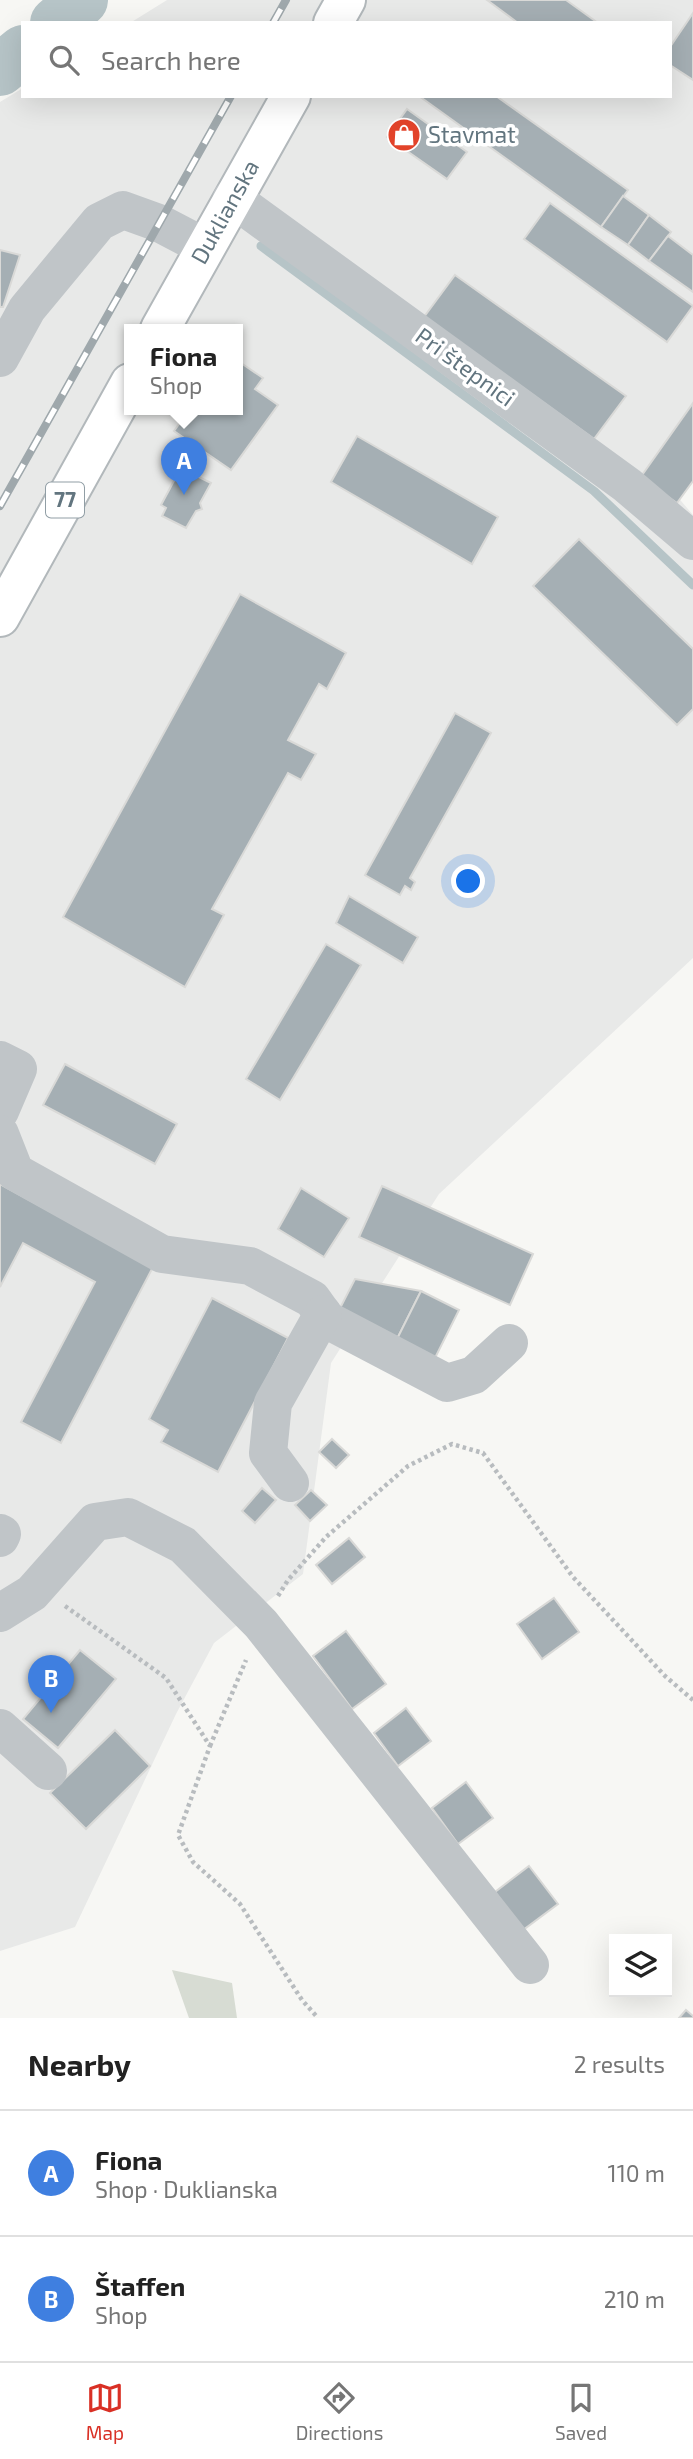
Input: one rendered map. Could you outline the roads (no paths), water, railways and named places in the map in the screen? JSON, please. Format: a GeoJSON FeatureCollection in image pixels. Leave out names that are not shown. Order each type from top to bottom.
{"type":"FeatureCollection","features":[{"type":"Feature","properties":{"kind":"main road"},"geometry":{"type":"LineString","coordinates":[[334,21],[346,0]]}},
{"type":"Feature","properties":{"kind":"main road","name":"Duklianska"},"geometry":{"type":"LineString","coordinates":[[163,324],[290,98]]}},
{"type":"Feature","properties":{"kind":"main road","name":"77"},"geometry":{"type":"LineString","coordinates":[[0,617],[124,394]]}},
{"type":"Feature","properties":{"kind":"street","name":"Pri štepnici"},"geometry":{"type":"LineString","coordinates":[[232,198],[627,485],[693,541]]}},
{"type":"Feature","properties":{"kind":"street"},"geometry":{"type":"LineString","coordinates":[[6,338],[99,222],[123,210],[159,223],[205,247]]}},
{"type":"Feature","properties":{"kind":"street"},"geometry":{"type":"LineString","coordinates":[[0,1060],[19,1069],[0,1111]]}},
{"type":"Feature","properties":{"kind":"street"},"geometry":{"type":"LineString","coordinates":[[0,1134],[15,1172],[150,1248],[162,1254],[250,1266],[312,1299],[327,1320],[447,1383],[474,1375],[509,1343]]}},
{"type":"Feature","properties":{"kind":"street"},"geometry":{"type":"LineString","coordinates":[[290,1483],[268,1453],[273,1403],[323,1314]]}},
{"type":"Feature","properties":{"kind":"street"},"geometry":{"type":"LineString","coordinates":[[0,1614],[32,1593],[95,1522],[128,1517],[183,1545],[261,1624],[530,1965]]}},
{"type":"Feature","properties":{"kind":"street"},"geometry":{"type":"LineString","coordinates":[[0,1533],[0,1538]]}},
{"type":"Feature","properties":{"kind":"street"},"geometry":{"type":"LineString","coordinates":[[0,1728],[48,1771]]}},
{"type":"Feature","properties":{"kind":"waterway"},"geometry":{"type":"LineString","coordinates":[[58,21],[82,0]]}},
{"type":"Feature","properties":{"kind":"waterway"},"geometry":{"type":"LineString","coordinates":[[0,70],[21,53]]}},
{"type":"Feature","properties":{"kind":"waterway"},"geometry":{"type":"LineString","coordinates":[[261,246],[594,491],[693,585]]}},
{"type":"Feature","properties":{"kind":"railway"},"geometry":{"type":"LineString","coordinates":[[274,21],[286,0]]}},
{"type":"Feature","properties":{"kind":"railway"},"geometry":{"type":"LineString","coordinates":[[0,506],[230,98]]}},
{"type":"Feature","properties":{"kind":"place","name":"Stavmat"},"geometry":{"type":"Point","coordinates":[404,135]}},
{"type":"Feature","properties":{"kind":"place","name":"Fiona"},"geometry":{"type":"Point","coordinates":[184,495]}},
{"type":"Feature","properties":{"kind":"place","name":"Štaffen"},"geometry":{"type":"Point","coordinates":[51,1713]}}]}
